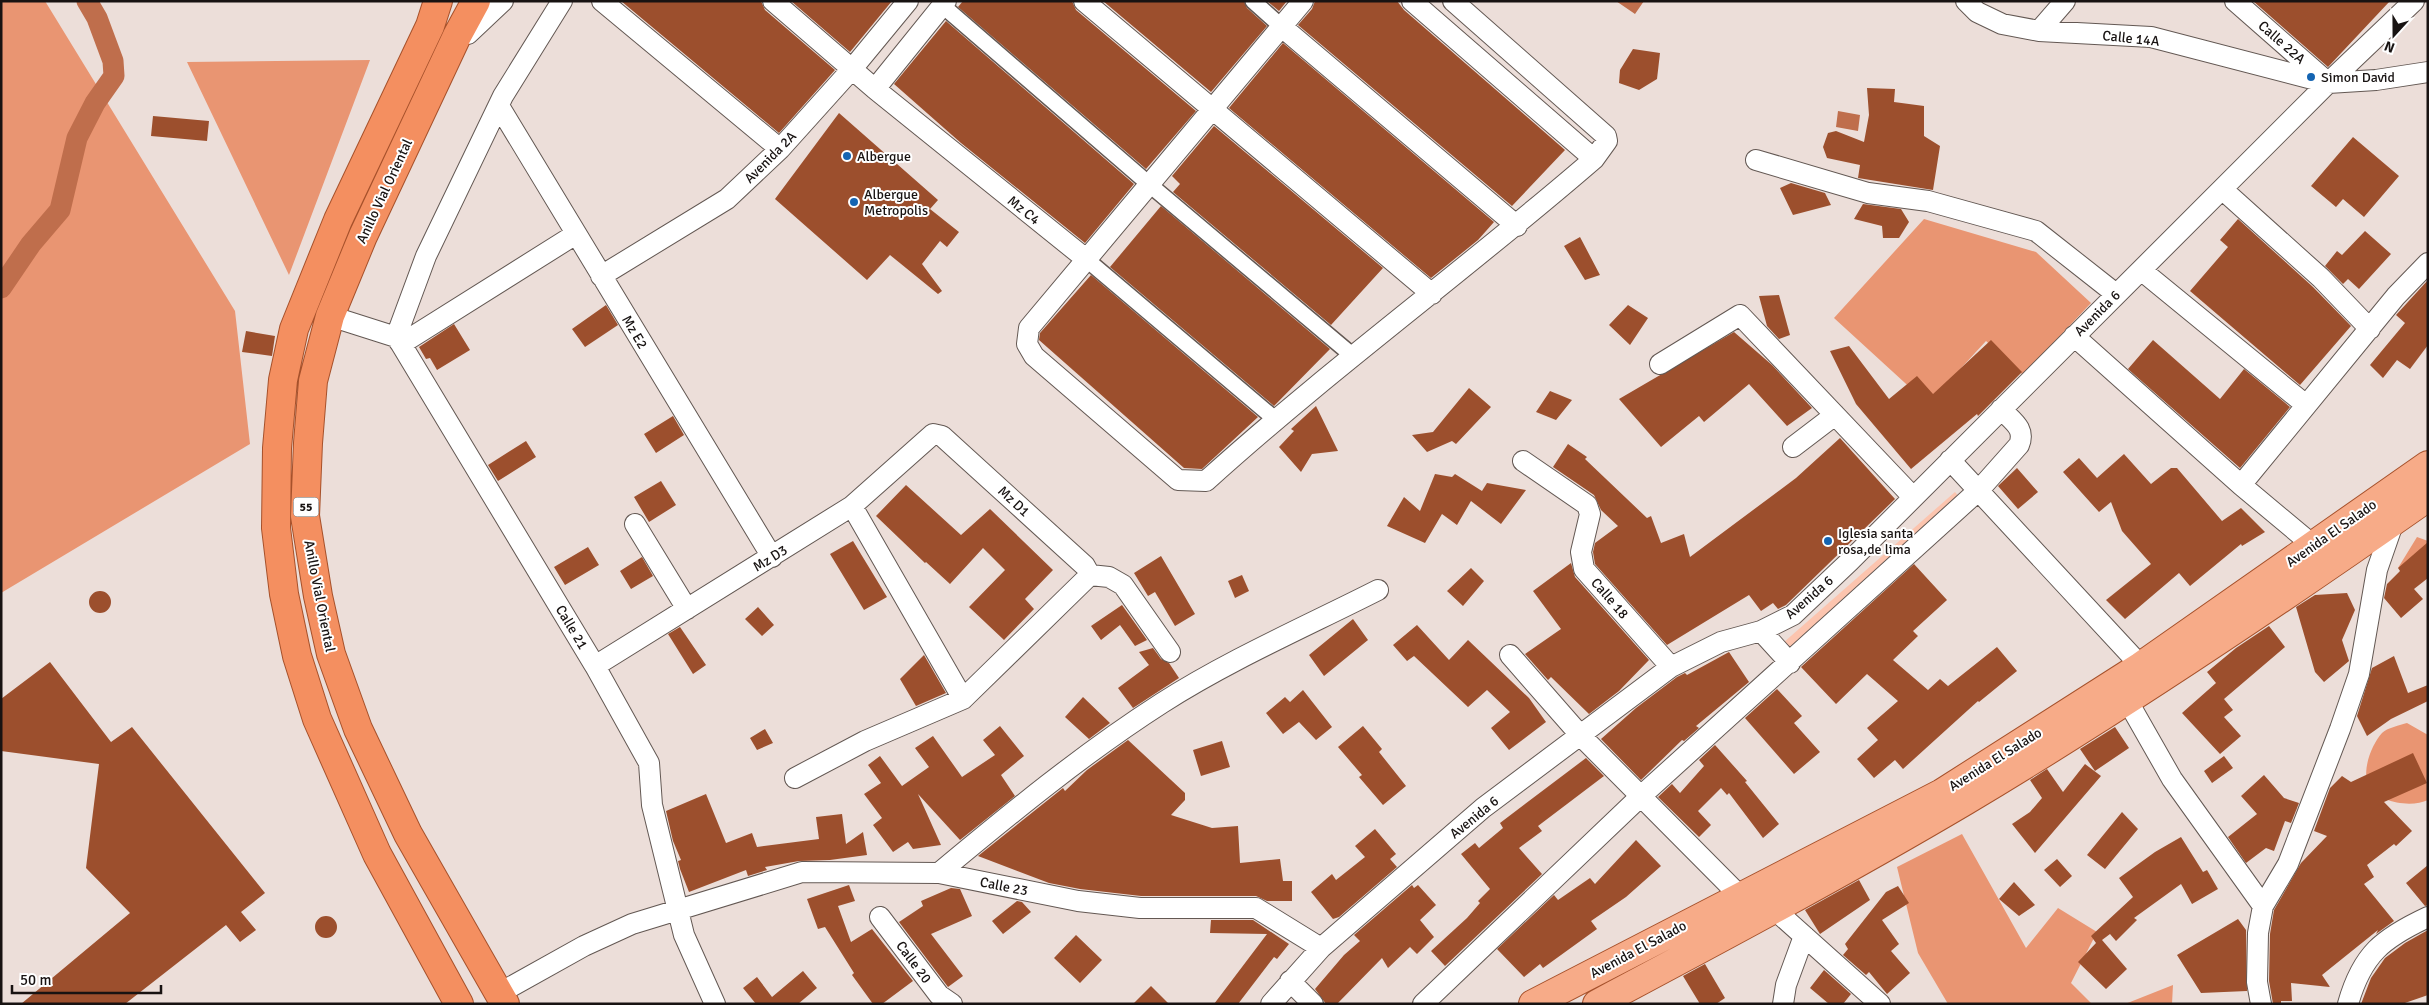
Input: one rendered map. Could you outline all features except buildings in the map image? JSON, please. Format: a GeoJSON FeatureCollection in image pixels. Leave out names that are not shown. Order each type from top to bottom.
{"type":"FeatureCollection","features":[{"type":"Feature","properties":{"kind":"highway","name":"Anillo Vial Oriental"},"geometry":{"type":"LineString","coordinates":[[438,1],[430,26],[338,220],[294,330],[283,380],[276,448],[276,528],[284,594],[297,656],[317,719],[377,854],[459,1004]]}},
{"type":"Feature","properties":{"kind":"highway","name":"Anillo Vial Oriental"},"geometry":{"type":"LineString","coordinates":[[476,1],[457,36],[363,236],[330,316],[313,381],[308,444],[306,516],[318,596],[331,654],[358,729],[408,834],[501,999]]}},
{"type":"Feature","properties":{"kind":"main road","name":"Avenida El Salado"},"geometry":{"type":"LineString","coordinates":[[1533,1004],[1942,792],[2142,666],[2428,465]]}},
{"type":"Feature","properties":{"kind":"main road","name":"Avenida El Salado"},"geometry":{"type":"LineString","coordinates":[[1597,1004],[1776,910],[1966,800],[2127,700],[2341,559],[2428,497]]}},
{"type":"Feature","properties":{"kind":"street"},"geometry":{"type":"LineString","coordinates":[[457,36],[468,34],[503,1]]}},
{"type":"Feature","properties":{"kind":"street"},"geometry":{"type":"LineString","coordinates":[[398,341],[426,256],[499,106],[562,1]]}},
{"type":"Feature","properties":{"kind":"street"},"geometry":{"type":"LineString","coordinates":[[602,1],[780,150]]}},
{"type":"Feature","properties":{"kind":"street","name":"Mz C4"},"geometry":{"type":"LineString","coordinates":[[774,1],[875,89],[1086,259],[1275,419]]}},
{"type":"Feature","properties":{"kind":"street","name":"Avenida 2A"},"geometry":{"type":"LineString","coordinates":[[601,276],[727,199],[780,150],[852,69],[908,1]]}},
{"type":"Feature","properties":{"kind":"street"},"geometry":{"type":"LineString","coordinates":[[1084,1],[1432,294]]}},
{"type":"Feature","properties":{"kind":"street"},"geometry":{"type":"LineString","coordinates":[[1253,1],[1517,226]]}},
{"type":"Feature","properties":{"kind":"street"},"geometry":{"type":"LineString","coordinates":[[1303,1],[1150,186],[1029,328],[1027,344],[1034,356],[1178,480],[1206,481],[1275,419],[1517,226],[1594,159],[1604,148],[1607,141],[1606,136],[1453,1]]}},
{"type":"Feature","properties":{"kind":"street"},"geometry":{"type":"LineString","coordinates":[[1412,1],[1594,159]]}},
{"type":"Feature","properties":{"kind":"street","name":"Calle 14A"},"geometry":{"type":"LineString","coordinates":[[1966,1],[1977,12],[2002,24],[2038,31],[2151,37],[2328,83]]}},
{"type":"Feature","properties":{"kind":"street"},"geometry":{"type":"LineString","coordinates":[[2038,31],[2065,1]]}},
{"type":"Feature","properties":{"kind":"street","name":"Calle 22A"},"geometry":{"type":"LineString","coordinates":[[2235,1],[2328,83]]}},
{"type":"Feature","properties":{"kind":"street"},"geometry":{"type":"LineString","coordinates":[[875,89],[945,3],[1150,186],[1353,356]]}},
{"type":"Feature","properties":{"kind":"street","name":"Avenida 6"},"geometry":{"type":"LineString","coordinates":[[1271,1004],[1321,948],[1476,814],[1671,667],[1720,642],[1761,632],[1799,610],[2406,4]]}},
{"type":"Feature","properties":{"kind":"street"},"geometry":{"type":"LineString","coordinates":[[2328,83],[2376,80],[2428,72]]}},
{"type":"Feature","properties":{"kind":"street","name":"Mz E2"},"geometry":{"type":"LineString","coordinates":[[499,106],[772,557]]}},
{"type":"Feature","properties":{"kind":"street"},"geometry":{"type":"LineString","coordinates":[[1756,160],[1868,193],[1928,201],[2036,231],[2116,294]]}},
{"type":"Feature","properties":{"kind":"street"},"geometry":{"type":"LineString","coordinates":[[2222,189],[2320,278],[2370,329]]}},
{"type":"Feature","properties":{"kind":"street"},"geometry":{"type":"LineString","coordinates":[[398,341],[576,234]]}},
{"type":"Feature","properties":{"kind":"street"},"geometry":{"type":"LineString","coordinates":[[2241,485],[2396,296],[2428,263]]}},
{"type":"Feature","properties":{"kind":"street"},"geometry":{"type":"LineString","coordinates":[[2141,270],[2306,405]]}},
{"type":"Feature","properties":{"kind":"street"},"geometry":{"type":"LineString","coordinates":[[1660,364],[1740,315],[1913,496]]}},
{"type":"Feature","properties":{"kind":"street"},"geometry":{"type":"LineString","coordinates":[[330,316],[398,341]]}},
{"type":"Feature","properties":{"kind":"street"},"geometry":{"type":"LineString","coordinates":[[2074,336],[2241,485],[2314,546]]}},
{"type":"Feature","properties":{"kind":"street","name":"Calle 21"},"geometry":{"type":"LineString","coordinates":[[398,341],[595,666],[649,763],[652,805],[679,908],[684,936],[715,1004]]}},
{"type":"Feature","properties":{"kind":"street"},"geometry":{"type":"LineString","coordinates":[[1422,1004],[1641,796],[1980,490],[2019,445],[2022,437],[2022,430],[2001,409]]}},
{"type":"Feature","properties":{"kind":"street"},"geometry":{"type":"LineString","coordinates":[[1793,446],[1835,415]]}},
{"type":"Feature","properties":{"kind":"street","name":"Mz D3"},"geometry":{"type":"LineString","coordinates":[[595,666],[852,506],[933,434]]}},
{"type":"Feature","properties":{"kind":"street","name":"Mz D1"},"geometry":{"type":"LineString","coordinates":[[933,434],[942,436],[1085,566],[1090,575]]}},
{"type":"Feature","properties":{"kind":"street"},"geometry":{"type":"LineString","coordinates":[[1950,460],[2142,666]]}},
{"type":"Feature","properties":{"kind":"street","name":"Calle 18"},"geometry":{"type":"LineString","coordinates":[[1523,461],[1587,506],[1590,514],[1580,552],[1584,568],[1671,667]]}},
{"type":"Feature","properties":{"kind":"street"},"geometry":{"type":"LineString","coordinates":[[852,506],[963,699]]}},
{"type":"Feature","properties":{"kind":"street"},"geometry":{"type":"LineString","coordinates":[[2261,1004],[2257,982],[2258,933],[2264,906],[2292,855],[2359,674],[2377,570],[2394,521]]}},
{"type":"Feature","properties":{"kind":"street"},"geometry":{"type":"LineString","coordinates":[[635,524],[687,609]]}},
{"type":"Feature","properties":{"kind":"street"},"geometry":{"type":"LineString","coordinates":[[796,778],[864,741],[963,699],[1090,575],[1110,578],[1123,585],[1170,652]]}},
{"type":"Feature","properties":{"kind":"street"},"geometry":{"type":"LineString","coordinates":[[939,873],[1018,808],[1120,731],[1164,701],[1253,653],[1378,590]]}},
{"type":"Feature","properties":{"kind":"street"},"geometry":{"type":"LineString","coordinates":[[1761,632],[1790,663]]}},
{"type":"Feature","properties":{"kind":"street"},"geometry":{"type":"LineString","coordinates":[[1510,655],[1581,736],[1740,896]]}},
{"type":"Feature","properties":{"kind":"street"},"geometry":{"type":"LineString","coordinates":[[2127,700],[2172,779],[2264,906]]}},
{"type":"Feature","properties":{"kind":"street","name":"Calle 23"},"geometry":{"type":"LineString","coordinates":[[501,999],[584,946],[632,924],[679,908],[802,872],[939,873],[1078,901],[1124,906],[1256,908],[1321,948]]}},
{"type":"Feature","properties":{"kind":"street"},"geometry":{"type":"LineString","coordinates":[[1776,910],[1880,1004]]}},
{"type":"Feature","properties":{"kind":"street","name":"Calle 20"},"geometry":{"type":"LineString","coordinates":[[880,917],[939,995],[952,1004]]}},
{"type":"Feature","properties":{"kind":"street"},"geometry":{"type":"LineString","coordinates":[[2348,1004],[2367,958],[2388,938],[2428,917]]}},
{"type":"Feature","properties":{"kind":"street"},"geometry":{"type":"LineString","coordinates":[[1783,1004],[1786,985],[1804,936]]}},
{"type":"Feature","properties":{"kind":"street"},"geometry":{"type":"LineString","coordinates":[[1290,981],[1312,1004]]}},
{"type":"Feature","properties":{"kind":"shaded area"},"geometry":{"type":"Polygon","coordinates":[[[1,1],[45,1],[235,311],[250,444],[1,593],[1,1]]]}},
{"type":"Feature","properties":{"kind":"shaded area"},"geometry":{"type":"Polygon","coordinates":[[[1616,1],[1644,1],[1635,14],[1616,1]]]}},
{"type":"Feature","properties":{"kind":"shaded area"},"geometry":{"type":"Polygon","coordinates":[[[370,60],[289,275],[187,62],[370,60]]]}},
{"type":"Feature","properties":{"kind":"shaded area"},"geometry":{"type":"Polygon","coordinates":[[[1838,111],[1860,115],[1858,131],[1836,127],[1838,111]]]}},
{"type":"Feature","properties":{"kind":"shaded area"},"geometry":{"type":"Polygon","coordinates":[[[1924,219],[2036,252],[2091,303],[2023,375],[1986,341],[1928,404],[1834,318],[1924,219]]]}},
{"type":"Feature","properties":{"kind":"shaded area"},"geometry":{"type":"Polygon","coordinates":[[[1955,492],[1963,502],[1792,652],[1783,643],[1955,492]]]}},
{"type":"Feature","properties":{"kind":"shaded area"},"geometry":{"type":"Polygon","coordinates":[[[2417,537],[2428,541],[2428,566],[2398,568],[2417,537]]]}},
{"type":"Feature","properties":{"kind":"shaded area"},"geometry":{"type":"Polygon","coordinates":[[[2407,723],[2428,735],[2428,800],[2413,804],[2395,802],[2379,796],[2368,784],[2366,778],[2369,757],[2378,738],[2387,730],[2407,723]]]}},
{"type":"Feature","properties":{"kind":"shaded area"},"geometry":{"type":"Polygon","coordinates":[[[1962,834],[2026,948],[2058,908],[2097,932],[2071,983],[2092,1004],[1948,1004],[1918,953],[1897,867],[1962,834]]]}},
{"type":"Feature","properties":{"kind":"shaded area"},"geometry":{"type":"Polygon","coordinates":[[[2173,985],[2172,1004],[2125,1004],[2173,985]]]}},
{"type":"Feature","properties":{"kind":"waterway"},"geometry":{"type":"LineString","coordinates":[[1,288],[31,244],[60,210],[77,138],[95,103],[114,76],[113,61],[97,18],[87,1]]}},
{"type":"Feature","properties":{"kind":"place","name":"Simon David"},"geometry":{"type":"Point","coordinates":[2311,77]}},
{"type":"Feature","properties":{"kind":"place","name":"Albergue"},"geometry":{"type":"Point","coordinates":[847,156]}},
{"type":"Feature","properties":{"kind":"place","name":"Albergue Metropolis"},"geometry":{"type":"Point","coordinates":[854,202]}},
{"type":"Feature","properties":{"kind":"place","name":"Iglesia santa rosa,de lima"},"geometry":{"type":"Point","coordinates":[1828,541]}}]}
